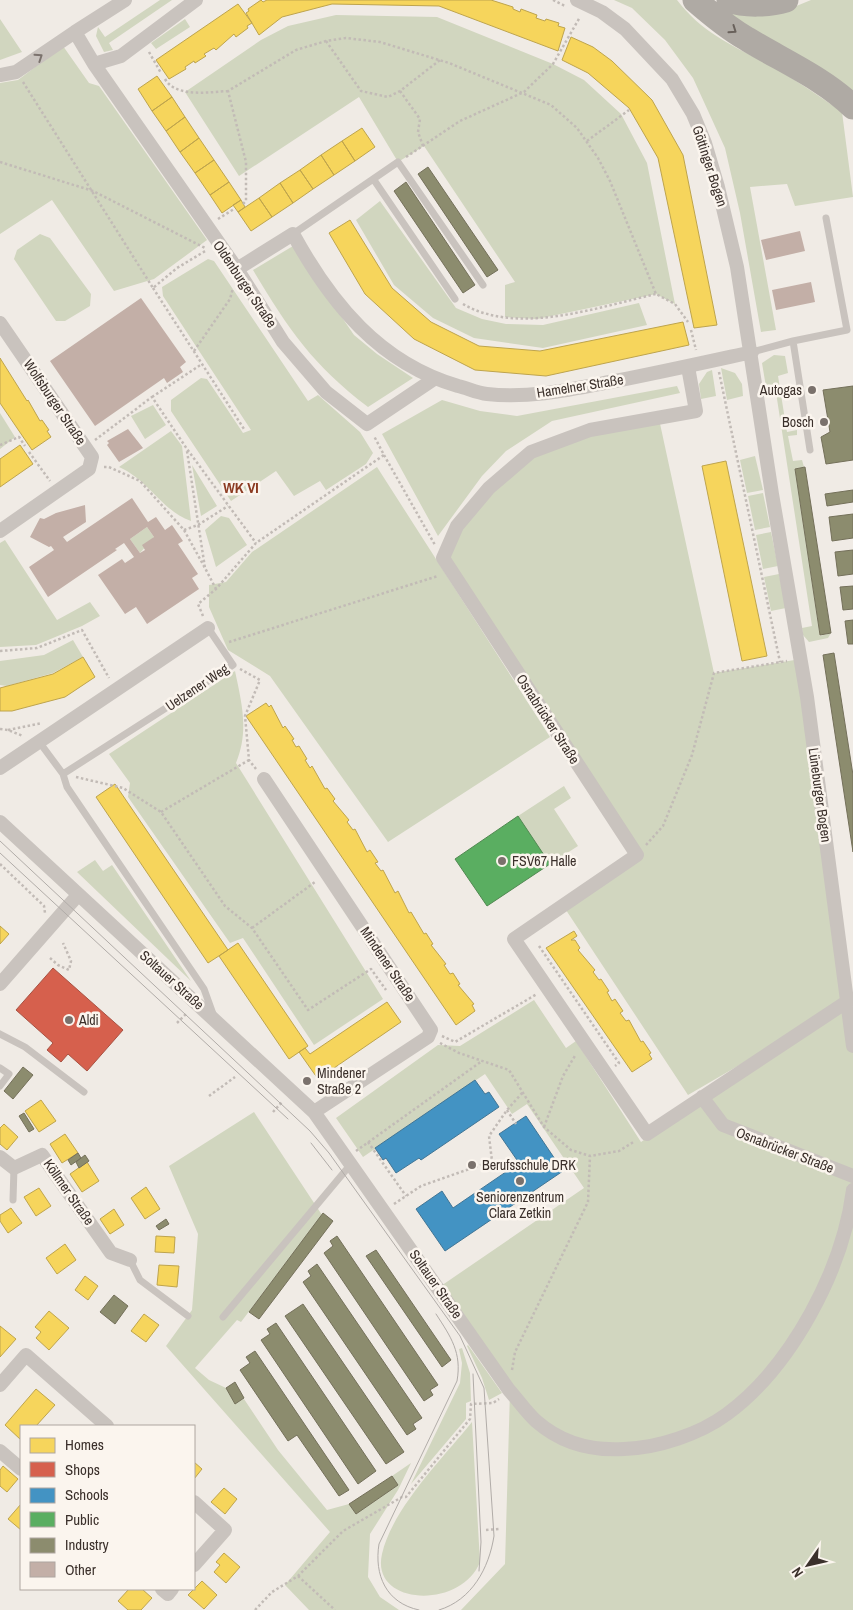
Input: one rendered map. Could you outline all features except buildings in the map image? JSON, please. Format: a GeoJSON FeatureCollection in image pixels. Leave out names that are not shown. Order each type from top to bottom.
{"type":"FeatureCollection","features":[{"type":"Feature","properties":{"kind":"highway"},"geometry":{"type":"LineString","coordinates":[[695,0],[713,16],[745,38],[836,91],[853,107]]}},
{"type":"Feature","properties":{"kind":"highway"},"geometry":{"type":"LineString","coordinates":[[728,0],[775,3],[786,0]]}},
{"type":"Feature","properties":{"kind":"street"},"geometry":{"type":"LineString","coordinates":[[0,75],[16,72],[125,0]]}},
{"type":"Feature","properties":{"kind":"street"},"geometry":{"type":"LineString","coordinates":[[74,32],[94,64],[122,56],[196,0]]}},
{"type":"Feature","properties":{"kind":"street","name":"Göttinger Bogen"},"geometry":{"type":"LineString","coordinates":[[573,6],[602,12],[625,29],[672,80],[693,114],[705,143],[718,186],[737,267],[752,352]]}},
{"type":"Feature","properties":{"kind":"street","name":"Oldenburger Straße"},"geometry":{"type":"LineString","coordinates":[[94,64],[238,270],[283,342],[326,392],[367,424]]}},
{"type":"Feature","properties":{"kind":"street"},"geometry":{"type":"LineString","coordinates":[[238,270],[293,234]]}},
{"type":"Feature","properties":{"kind":"street","name":"Hamelner Straße"},"geometry":{"type":"LineString","coordinates":[[293,234],[338,302],[365,334],[401,362],[434,379],[486,394],[549,394],[752,352]]}},
{"type":"Feature","properties":{"kind":"street","name":"Wolfsburger Straße"},"geometry":{"type":"LineString","coordinates":[[0,323],[86,447],[92,457],[89,469]]}},
{"type":"Feature","properties":{"kind":"street","name":"Lüneburger Bogen"},"geometry":{"type":"LineString","coordinates":[[752,352],[772,494],[801,659],[848,1001]]}},
{"type":"Feature","properties":{"kind":"street"},"geometry":{"type":"LineString","coordinates":[[443,558],[457,526],[489,488],[531,452],[590,430],[696,411],[694,365]]}},
{"type":"Feature","properties":{"kind":"street"},"geometry":{"type":"LineString","coordinates":[[367,424],[434,379]]}},
{"type":"Feature","properties":{"kind":"street"},"geometry":{"type":"LineString","coordinates":[[0,531],[89,469]]}},
{"type":"Feature","properties":{"kind":"street","name":"Osnabrücker Straße"},"geometry":{"type":"LineString","coordinates":[[443,558],[637,855]]}},
{"type":"Feature","properties":{"kind":"street"},"geometry":{"type":"LineString","coordinates":[[0,768],[40,743],[208,628]]}},
{"type":"Feature","properties":{"kind":"street","name":"Mindener Straße"},"geometry":{"type":"LineString","coordinates":[[264,780],[327,873],[430,1034]]}},
{"type":"Feature","properties":{"kind":"street","name":"Soltauer Straße"},"geometry":{"type":"LineString","coordinates":[[0,822],[314,1112],[509,1390],[536,1421],[570,1442],[588,1448],[639,1448],[675,1439],[726,1415],[745,1399],[780,1361],[813,1309],[845,1229],[853,1190]]}},
{"type":"Feature","properties":{"kind":"street"},"geometry":{"type":"LineString","coordinates":[[637,855],[514,939],[647,1134],[848,1001],[853,1046]]}},
{"type":"Feature","properties":{"kind":"street"},"geometry":{"type":"LineString","coordinates":[[0,984],[78,895]]}},
{"type":"Feature","properties":{"kind":"street"},"geometry":{"type":"LineString","coordinates":[[314,1112],[430,1034]]}},
{"type":"Feature","properties":{"kind":"street","name":"Osnabrücker Straße"},"geometry":{"type":"LineString","coordinates":[[702,1097],[723,1125],[853,1176]]}},
{"type":"Feature","properties":{"kind":"street","name":"Köllmer Straße"},"geometry":{"type":"LineString","coordinates":[[14,1168],[42,1155],[111,1253],[130,1260]]}},
{"type":"Feature","properties":{"kind":"street"},"geometry":{"type":"LineString","coordinates":[[0,1157],[14,1168]]}},
{"type":"Feature","properties":{"kind":"street"},"geometry":{"type":"LineString","coordinates":[[0,1385],[26,1355],[106,1425]]}},
{"type":"Feature","properties":{"kind":"street"},"geometry":{"type":"LineString","coordinates":[[0,1451],[20,1468]]}},
{"type":"Feature","properties":{"kind":"street"},"geometry":{"type":"LineString","coordinates":[[195,1503],[225,1530],[195,1563]]}},
{"type":"Feature","properties":{"kind":"lane"},"geometry":{"type":"LineString","coordinates":[[293,234],[398,162],[483,286]]}},
{"type":"Feature","properties":{"kind":"lane"},"geometry":{"type":"LineString","coordinates":[[374,180],[455,299]]}},
{"type":"Feature","properties":{"kind":"lane"},"geometry":{"type":"LineString","coordinates":[[752,352],[847,330],[826,218]]}},
{"type":"Feature","properties":{"kind":"lane"},"geometry":{"type":"LineString","coordinates":[[794,341],[810,450]]}},
{"type":"Feature","properties":{"kind":"lane","name":"Uelzener Weg"},"geometry":{"type":"LineString","coordinates":[[63,774],[233,664],[208,628]]}},
{"type":"Feature","properties":{"kind":"lane"},"geometry":{"type":"LineString","coordinates":[[40,743],[63,774],[67,787],[204,989],[215,1019]]}},
{"type":"Feature","properties":{"kind":"lane"},"geometry":{"type":"LineString","coordinates":[[0,1034],[25,1047],[84,1092]]}},
{"type":"Feature","properties":{"kind":"lane"},"geometry":{"type":"LineString","coordinates":[[0,1068],[9,1074],[0,1086]]}},
{"type":"Feature","properties":{"kind":"lane"},"geometry":{"type":"LineString","coordinates":[[223,1317],[351,1164]]}},
{"type":"Feature","properties":{"kind":"lane"},"geometry":{"type":"LineString","coordinates":[[13,1200],[14,1168]]}},
{"type":"Feature","properties":{"kind":"lane"},"geometry":{"type":"LineString","coordinates":[[130,1260],[140,1280],[188,1316]]}},
{"type":"Feature","properties":{"kind":"path"},"geometry":{"type":"LineString","coordinates":[[398,162],[460,121],[524,92],[553,64],[582,14],[573,6],[553,0]]}},
{"type":"Feature","properties":{"kind":"path"},"geometry":{"type":"LineString","coordinates":[[165,79],[167,83],[185,92],[228,91],[296,50],[326,41],[346,38],[380,42],[440,60],[524,92],[551,105],[587,141],[610,181],[656,294]]}},
{"type":"Feature","properties":{"kind":"path"},"geometry":{"type":"LineString","coordinates":[[326,41],[361,91],[388,97],[400,92],[440,60]]}},
{"type":"Feature","properties":{"kind":"path"},"geometry":{"type":"LineString","coordinates":[[16,72],[244,429]]}},
{"type":"Feature","properties":{"kind":"path"},"geometry":{"type":"LineString","coordinates":[[228,91],[246,162],[246,201],[243,204]]}},
{"type":"Feature","properties":{"kind":"path"},"geometry":{"type":"LineString","coordinates":[[400,92],[420,119],[418,132],[424,146]]}},
{"type":"Feature","properties":{"kind":"path"},"geometry":{"type":"LineString","coordinates":[[587,141],[630,110]]}},
{"type":"Feature","properties":{"kind":"path"},"geometry":{"type":"LineString","coordinates":[[0,162],[93,190],[208,249],[238,270],[230,299],[194,351]]}},
{"type":"Feature","properties":{"kind":"path"},"geometry":{"type":"LineString","coordinates":[[153,288],[177,268],[208,249]]}},
{"type":"Feature","properties":{"kind":"path"},"geometry":{"type":"LineString","coordinates":[[455,299],[469,307],[505,317],[537,319],[656,294],[675,304],[688,322]]}},
{"type":"Feature","properties":{"kind":"path"},"geometry":{"type":"LineString","coordinates":[[690,330],[694,365]]}},
{"type":"Feature","properties":{"kind":"path"},"geometry":{"type":"LineString","coordinates":[[717,360],[780,662]]}},
{"type":"Feature","properties":{"kind":"path"},"geometry":{"type":"LineString","coordinates":[[86,447],[152,397],[202,364]]}},
{"type":"Feature","properties":{"kind":"path"},"geometry":{"type":"LineString","coordinates":[[152,397],[187,449],[256,543]]}},
{"type":"Feature","properties":{"kind":"path"},"geometry":{"type":"LineString","coordinates":[[367,424],[443,558]]}},
{"type":"Feature","properties":{"kind":"path"},"geometry":{"type":"LineString","coordinates":[[0,445],[19,437],[25,446]]}},
{"type":"Feature","properties":{"kind":"path"},"geometry":{"type":"LineString","coordinates":[[187,449],[205,568]]}},
{"type":"Feature","properties":{"kind":"path"},"geometry":{"type":"LineString","coordinates":[[29,452],[57,492]]}},
{"type":"Feature","properties":{"kind":"path"},"geometry":{"type":"LineString","coordinates":[[208,628],[198,604],[216,589],[256,543],[384,455]]}},
{"type":"Feature","properties":{"kind":"path"},"geometry":{"type":"LineString","coordinates":[[89,469],[109,467],[140,481],[184,530],[216,589]]}},
{"type":"Feature","properties":{"kind":"path"},"geometry":{"type":"LineString","coordinates":[[184,530],[198,525],[228,506]]}},
{"type":"Feature","properties":{"kind":"path"},"geometry":{"type":"LineString","coordinates":[[220,645],[452,572]]}},
{"type":"Feature","properties":{"kind":"path"},"geometry":{"type":"LineString","coordinates":[[194,620],[202,614]]}},
{"type":"Feature","properties":{"kind":"path"},"geometry":{"type":"LineString","coordinates":[[0,651],[37,648],[82,630],[111,682]]}},
{"type":"Feature","properties":{"kind":"path"},"geometry":{"type":"LineString","coordinates":[[637,855],[663,826],[692,755],[714,673],[801,659]]}},
{"type":"Feature","properties":{"kind":"path"},"geometry":{"type":"LineString","coordinates":[[162,812],[249,760],[245,716],[260,680],[233,664]]}},
{"type":"Feature","properties":{"kind":"path"},"geometry":{"type":"LineString","coordinates":[[0,730],[8,730],[40,743]]}},
{"type":"Feature","properties":{"kind":"path"},"geometry":{"type":"LineString","coordinates":[[63,774],[123,788],[162,812],[225,906],[252,928],[308,1010],[371,969],[388,992]]}},
{"type":"Feature","properties":{"kind":"path"},"geometry":{"type":"LineString","coordinates":[[0,864],[44,906],[46,920]]}},
{"type":"Feature","properties":{"kind":"path"},"geometry":{"type":"LineString","coordinates":[[252,928],[327,873]]}},
{"type":"Feature","properties":{"kind":"path"},"geometry":{"type":"LineString","coordinates":[[50,958],[58,965],[70,970],[71,961],[63,943]]}},
{"type":"Feature","properties":{"kind":"path"},"geometry":{"type":"LineString","coordinates":[[430,1034],[455,1042],[547,988]]}},
{"type":"Feature","properties":{"kind":"path"},"geometry":{"type":"LineString","coordinates":[[430,1034],[459,1053],[509,1070],[524,1091],[544,1127],[571,1150],[590,1156],[619,1151],[647,1134]]}},
{"type":"Feature","properties":{"kind":"path"},"geometry":{"type":"LineString","coordinates":[[544,1127],[563,1076],[584,1039]]}},
{"type":"Feature","properties":{"kind":"path"},"geometry":{"type":"LineString","coordinates":[[351,1164],[356,1151],[482,1061]]}},
{"type":"Feature","properties":{"kind":"path"},"geometry":{"type":"LineString","coordinates":[[209,1096],[235,1077]]}},
{"type":"Feature","properties":{"kind":"path"},"geometry":{"type":"LineString","coordinates":[[384,1210],[421,1186],[492,1161],[489,1136],[507,1110],[524,1091]]}},
{"type":"Feature","properties":{"kind":"path"},"geometry":{"type":"LineString","coordinates":[[507,1110],[516,1124]]}},
{"type":"Feature","properties":{"kind":"path"},"geometry":{"type":"LineString","coordinates":[[368,1142],[406,1196]]}},
{"type":"Feature","properties":{"kind":"path"},"geometry":{"type":"LineString","coordinates":[[509,1390],[515,1352],[588,1202],[590,1156]]}},
{"type":"Feature","properties":{"kind":"path"},"geometry":{"type":"LineString","coordinates":[[255,1610],[272,1592],[298,1576],[343,1531],[402,1497],[406,1497],[470,1419],[472,1404],[493,1403]]}},
{"type":"Feature","properties":{"kind":"path"},"geometry":{"type":"LineString","coordinates":[[486,1530],[499,1530]]}},
{"type":"Feature","properties":{"kind":"path"},"geometry":{"type":"LineString","coordinates":[[298,1576],[335,1610]]}},
{"type":"Feature","properties":{"kind":"green space"},"geometry":{"type":"Polygon","coordinates":[[[160,0],[172,0],[109,43],[113,50],[104,52],[96,36],[98,27],[105,37],[160,0]]]}},
{"type":"Feature","properties":{"kind":"green space"},"geometry":{"type":"Polygon","coordinates":[[[614,0],[677,0],[708,31],[771,66],[842,112],[853,197],[795,206],[787,184],[750,187],[776,330],[761,332],[740,213],[725,148],[693,78],[665,40],[632,8],[614,0]]]}},
{"type":"Feature","properties":{"kind":"green space"},"geometry":{"type":"Polygon","coordinates":[[[709,0],[741,11],[777,14],[811,0],[853,0],[853,98],[709,0]]]}},
{"type":"Feature","properties":{"kind":"green space"},"geometry":{"type":"Polygon","coordinates":[[[336,15],[437,17],[553,64],[584,80],[621,114],[647,163],[675,304],[656,294],[537,319],[505,317],[505,285],[515,282],[424,146],[398,162],[359,97],[239,176],[185,92],[261,40],[288,26],[336,15]]]}},
{"type":"Feature","properties":{"kind":"green space"},"geometry":{"type":"Polygon","coordinates":[[[0,19],[22,52],[0,60],[0,19]]]}},
{"type":"Feature","properties":{"kind":"green space"},"geometry":{"type":"Polygon","coordinates":[[[185,19],[190,27],[156,49],[151,43],[185,19]]]}},
{"type":"Feature","properties":{"kind":"green space"},"geometry":{"type":"Polygon","coordinates":[[[63,46],[89,83],[99,86],[207,240],[154,279],[114,291],[52,200],[0,234],[0,83],[18,80],[63,46]]]}},
{"type":"Feature","properties":{"kind":"green space"},"geometry":{"type":"Polygon","coordinates":[[[380,201],[456,308],[482,319],[506,324],[543,325],[639,303],[647,325],[543,348],[474,338],[433,318],[394,285],[356,220],[380,201]]]}},
{"type":"Feature","properties":{"kind":"green space"},"geometry":{"type":"Polygon","coordinates":[[[40,234],[50,238],[91,294],[90,306],[65,321],[56,321],[14,259],[17,250],[40,234]]]}},
{"type":"Feature","properties":{"kind":"green space"},"geometry":{"type":"Polygon","coordinates":[[[293,246],[354,335],[377,354],[413,378],[368,407],[316,361],[278,311],[253,270],[293,246]]]}},
{"type":"Feature","properties":{"kind":"green space"},"geometry":{"type":"Polygon","coordinates":[[[208,259],[214,261],[308,401],[318,395],[360,432],[373,453],[366,464],[326,490],[320,481],[294,496],[276,471],[231,501],[171,411],[171,400],[201,378],[207,379],[243,433],[251,430],[163,296],[162,287],[208,259]]]}},
{"type":"Feature","properties":{"kind":"green space"},"geometry":{"type":"Polygon","coordinates":[[[774,355],[785,356],[788,373],[778,376],[787,432],[797,430],[797,435],[788,436],[793,461],[802,460],[804,467],[795,469],[820,636],[831,633],[828,638],[809,642],[803,635],[802,628],[812,626],[775,386],[766,387],[762,363],[774,355]]]}},
{"type":"Feature","properties":{"kind":"green space"},"geometry":{"type":"Polygon","coordinates":[[[721,368],[735,373],[742,384],[743,396],[727,400],[721,368]]]}},
{"type":"Feature","properties":{"kind":"green space"},"geometry":{"type":"Polygon","coordinates":[[[712,370],[716,396],[701,399],[699,384],[707,372],[712,370]]]}},
{"type":"Feature","properties":{"kind":"green space"},"geometry":{"type":"Polygon","coordinates":[[[677,386],[680,393],[552,421],[506,451],[482,476],[438,536],[382,434],[442,400],[480,411],[517,416],[677,386]]]}},
{"type":"Feature","properties":{"kind":"green space"},"geometry":{"type":"Polygon","coordinates":[[[153,405],[166,425],[145,439],[131,416],[153,405]]]}},
{"type":"Feature","properties":{"kind":"green space"},"geometry":{"type":"Polygon","coordinates":[[[0,413],[15,437],[0,449],[0,413]]]}},
{"type":"Feature","properties":{"kind":"green space"},"geometry":{"type":"Polygon","coordinates":[[[659,419],[714,673],[801,659],[853,1046],[853,1610],[461,1610],[505,1564],[510,1391],[438,1288],[584,1188],[527,1104],[512,1114],[485,1074],[363,1157],[336,1118],[438,1045],[460,1046],[534,1000],[566,1048],[576,1041],[641,1142],[839,1007],[688,1095],[564,907],[637,855],[443,558],[457,526],[534,451],[659,419]]]}},
{"type":"Feature","properties":{"kind":"green space"},"geometry":{"type":"Polygon","coordinates":[[[171,431],[182,446],[191,521],[172,510],[139,480],[119,467],[171,431]]]}},
{"type":"Feature","properties":{"kind":"green space"},"geometry":{"type":"Polygon","coordinates":[[[755,456],[763,490],[747,493],[740,460],[755,456]]]}},
{"type":"Feature","properties":{"kind":"green space"},"geometry":{"type":"Polygon","coordinates":[[[192,465],[217,506],[201,516],[192,465]]]}},
{"type":"Feature","properties":{"kind":"green space"},"geometry":{"type":"Polygon","coordinates":[[[377,467],[550,737],[388,842],[270,676],[228,650],[209,607],[209,585],[226,582],[252,552],[377,467]]]}},
{"type":"Feature","properties":{"kind":"green space"},"geometry":{"type":"Polygon","coordinates":[[[763,493],[770,527],[755,530],[748,496],[763,493]]]}},
{"type":"Feature","properties":{"kind":"green space"},"geometry":{"type":"Polygon","coordinates":[[[221,516],[229,518],[247,545],[216,567],[205,530],[221,516]]]}},
{"type":"Feature","properties":{"kind":"green space"},"geometry":{"type":"Polygon","coordinates":[[[147,527],[154,537],[140,553],[130,539],[147,527]]]}},
{"type":"Feature","properties":{"kind":"green space"},"geometry":{"type":"Polygon","coordinates":[[[771,532],[778,566],[763,569],[756,535],[771,532]]]}},
{"type":"Feature","properties":{"kind":"green space"},"geometry":{"type":"Polygon","coordinates":[[[5,540],[57,620],[90,602],[100,616],[82,626],[36,645],[0,647],[0,543],[5,540]]]}},
{"type":"Feature","properties":{"kind":"green space"},"geometry":{"type":"Polygon","coordinates":[[[779,574],[786,608],[771,611],[764,577],[779,574]]]}},
{"type":"Feature","properties":{"kind":"green space"},"geometry":{"type":"Polygon","coordinates":[[[73,640],[83,657],[53,673],[7,686],[0,685],[0,661],[44,655],[73,640]]]}},
{"type":"Feature","properties":{"kind":"green space"},"geometry":{"type":"Polygon","coordinates":[[[235,671],[243,717],[242,740],[236,763],[383,999],[314,1045],[243,938],[230,943],[128,797],[130,783],[109,754],[235,671]]]}},
{"type":"Feature","properties":{"kind":"green space"},"geometry":{"type":"Polygon","coordinates":[[[564,786],[571,798],[554,809],[578,846],[550,864],[518,816],[564,786]]]}},
{"type":"Feature","properties":{"kind":"green space"},"geometry":{"type":"Polygon","coordinates":[[[95,860],[103,871],[112,865],[191,981],[77,872],[95,860]]]}},
{"type":"Feature","properties":{"kind":"green space"},"geometry":{"type":"Polygon","coordinates":[[[254,1112],[322,1215],[241,1322],[237,1320],[195,1368],[209,1380],[226,1388],[235,1403],[244,1399],[278,1450],[327,1510],[349,1504],[356,1514],[398,1485],[392,1476],[411,1463],[398,1490],[370,1534],[368,1577],[380,1597],[399,1610],[309,1610],[285,1585],[330,1532],[166,1346],[192,1310],[198,1234],[169,1166],[254,1112]]]}},
{"type":"Feature","properties":{"kind":"green space"},"geometry":{"type":"Polygon","coordinates":[[[468,1345],[502,1393],[489,1400],[482,1378],[468,1345]]]}},
{"type":"Feature","properties":{"kind":"green space"},"geometry":{"type":"Polygon","coordinates":[[[462,1348],[470,1373],[471,1401],[466,1403],[466,1419],[411,1484],[460,1383],[462,1363],[459,1349],[462,1348]]]}},
{"type":"Feature","properties":{"kind":"green space"},"geometry":{"type":"Polygon","coordinates":[[[472,1422],[480,1562],[470,1578],[455,1588],[437,1594],[419,1596],[403,1592],[390,1584],[382,1571],[382,1554],[388,1537],[396,1519],[407,1502],[472,1422]]]}},
{"type":"Feature","properties":{"kind":"tram line"},"geometry":{"type":"LineString","coordinates":[[0,841],[310,1131],[329,1153],[460,1336],[484,1388],[494,1536],[488,1560],[470,1591],[461,1599],[439,1610]]}},
{"type":"Feature","properties":{"kind":"tram line"},"geometry":{"type":"LineString","coordinates":[[0,853],[288,1119]]}},
{"type":"Feature","properties":{"kind":"tram line"},"geometry":{"type":"LineString","coordinates":[[311,1143],[332,1170]]}},
{"type":"Feature","properties":{"kind":"tram line"},"geometry":{"type":"LineString","coordinates":[[419,1610],[398,1601],[385,1586],[378,1566],[378,1555],[379,1544],[457,1381],[457,1354],[451,1338],[436,1314]]}},
{"type":"Feature","properties":{"kind":"tram line"},"geometry":{"type":"LineString","coordinates":[[473,1374],[481,1542],[479,1571]]}},
{"type":"Feature","properties":{"kind":"place","name":"Autogas"},"geometry":{"type":"Point","coordinates":[812,390]}},
{"type":"Feature","properties":{"kind":"place","name":"Bosch"},"geometry":{"type":"Point","coordinates":[824,422]}},
{"type":"Feature","properties":{"kind":"place","name":"FSV67 Halle"},"geometry":{"type":"Point","coordinates":[502,861]}},
{"type":"Feature","properties":{"kind":"place","name":"Aldi"},"geometry":{"type":"Point","coordinates":[69,1020]}},
{"type":"Feature","properties":{"kind":"place","name":"Mindener Straße 2"},"geometry":{"type":"Point","coordinates":[307,1081]}},
{"type":"Feature","properties":{"kind":"place","name":"Berufsschule DRK"},"geometry":{"type":"Point","coordinates":[472,1165]}},
{"type":"Feature","properties":{"kind":"place","name":"Seniorenzentrum Clara Zetkin"},"geometry":{"type":"Point","coordinates":[520,1181]}},
{"type":"Feature","properties":{"kind":"district","name":"WK VI"},"geometry":{"type":"Point","coordinates":[241,488]}}]}
